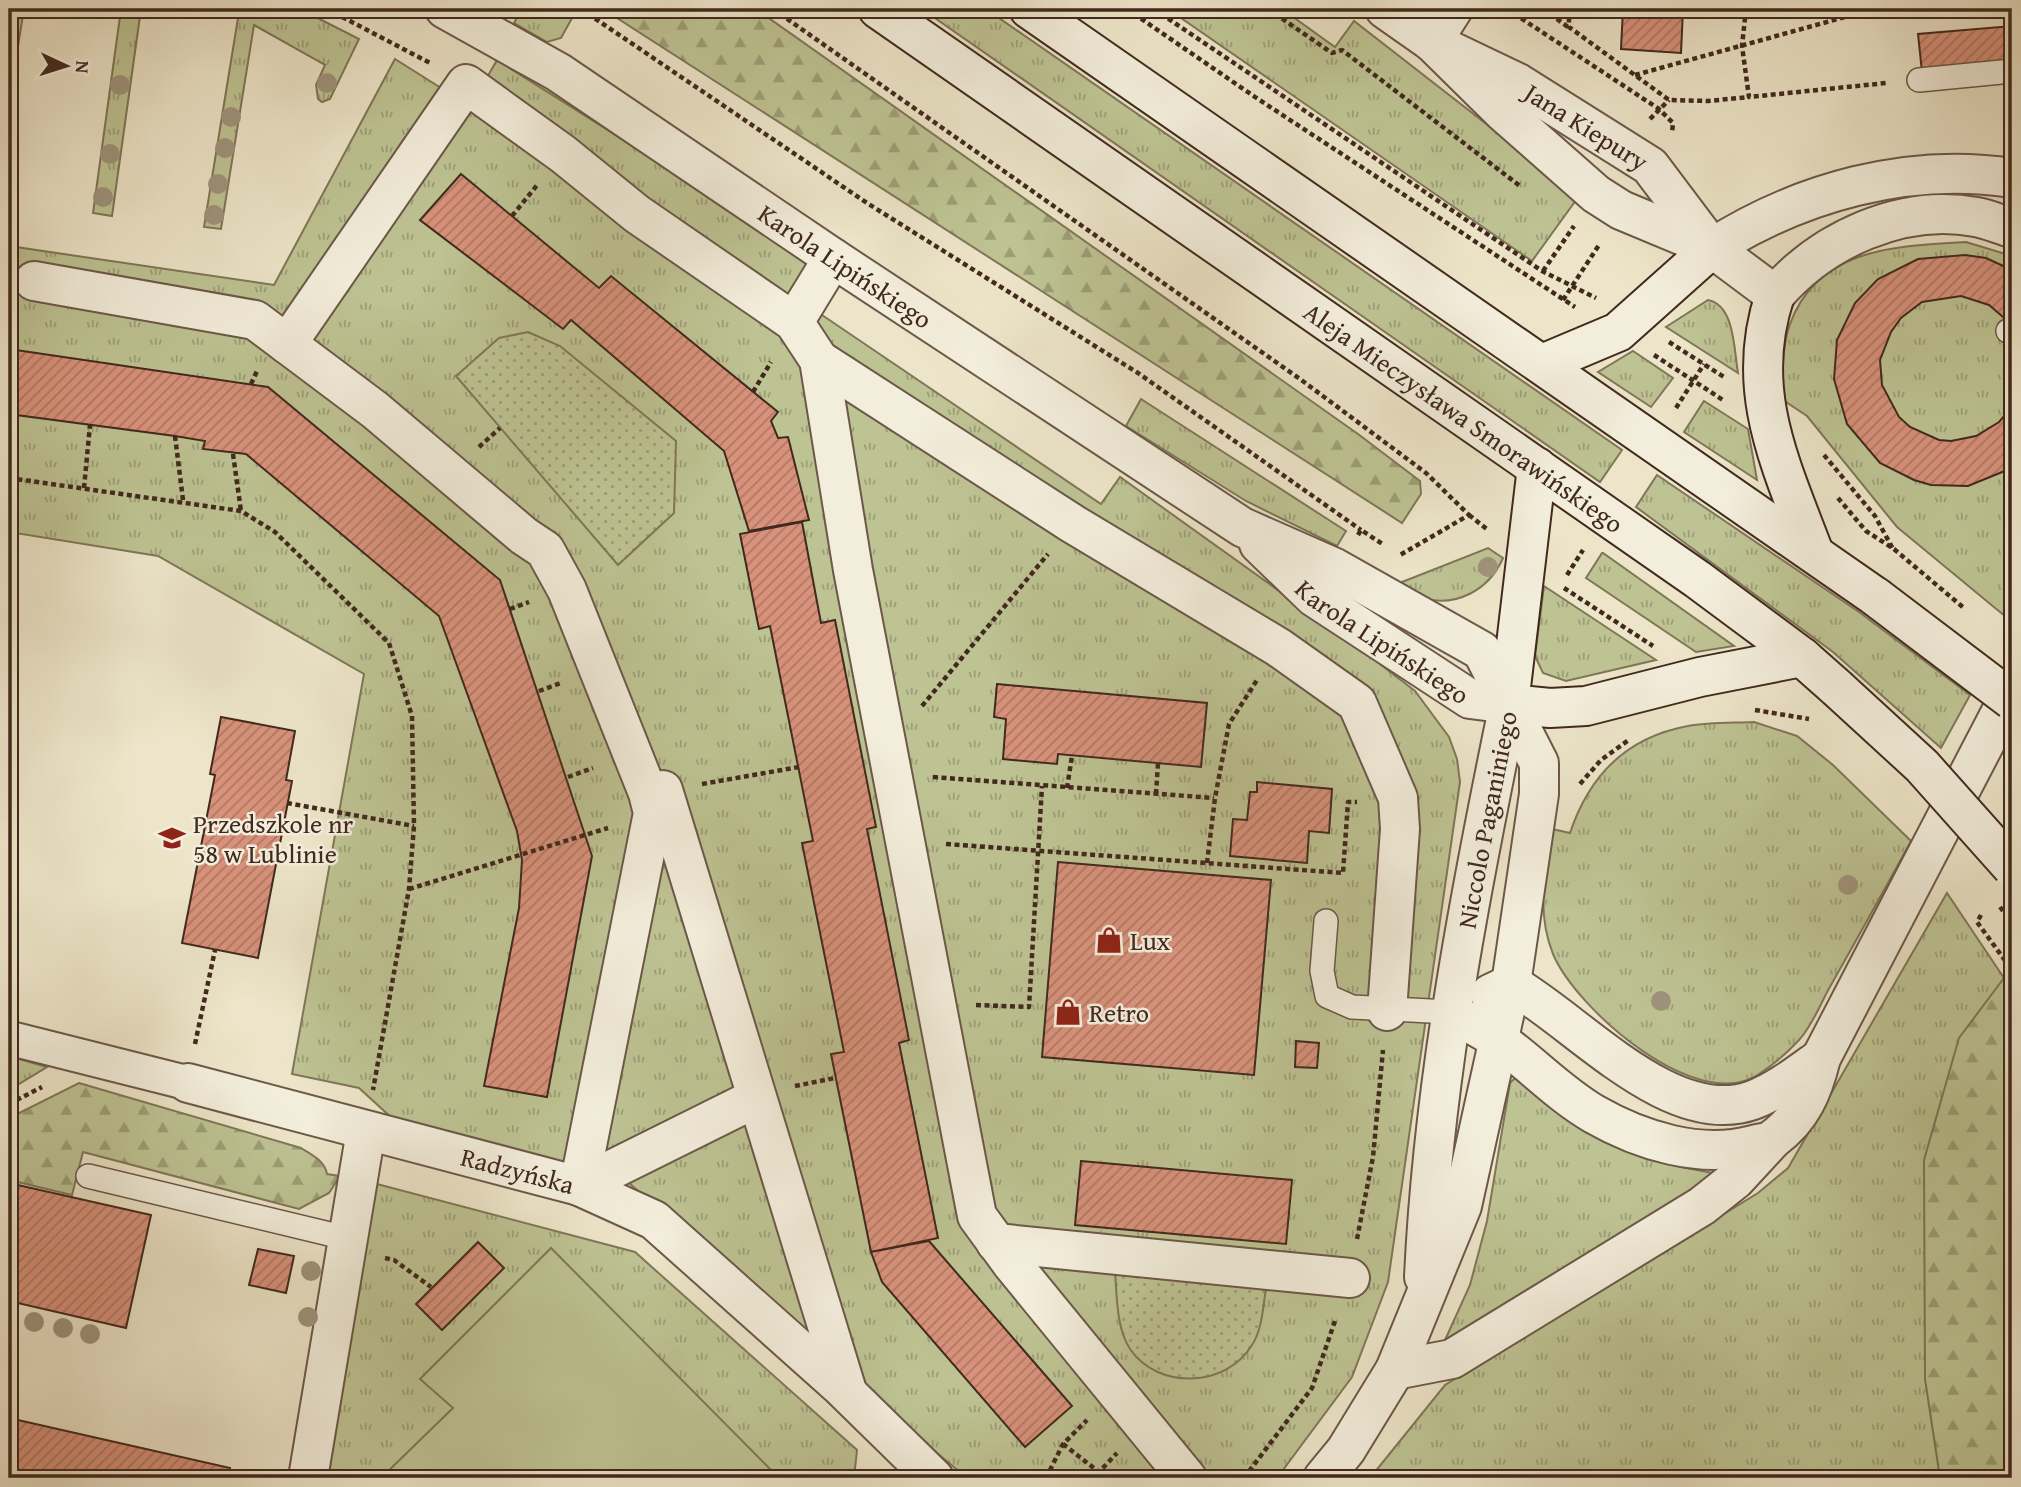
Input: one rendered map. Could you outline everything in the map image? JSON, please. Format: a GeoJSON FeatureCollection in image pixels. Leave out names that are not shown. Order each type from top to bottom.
{"type":"FeatureCollection","features":[{"type":"Feature","properties":{"kind":"street","name":"Karola Lipińskiego"},"geometry":{"type":"LineString","coordinates":[[445,9],[558,72],[833,258],[1242,527],[1335,568],[1482,651],[1509,704]]}},
{"type":"Feature","properties":{"kind":"street","name":"Aleja Mieczysława Smorawińskiego"},"geometry":{"type":"LineString","coordinates":[[878,9],[1537,467],[1802,657],[1922,766],[2012,867]]}},
{"type":"Feature","properties":{"kind":"street"},"geometry":{"type":"LineString","coordinates":[[1029,9],[1814,553],[2012,700]]}},
{"type":"Feature","properties":{"kind":"street","name":"Jana Kiepury"},"geometry":{"type":"LineString","coordinates":[[1385,9],[1432,42],[1503,112],[1597,194],[1621,210],[1712,248],[1774,295]]}},
{"type":"Feature","properties":{"kind":"street"},"geometry":{"type":"LineString","coordinates":[[1432,42],[1453,9]]}},
{"type":"Feature","properties":{"kind":"street","name":"Jana Kiepury"},"geometry":{"type":"LineString","coordinates":[[1432,42],[1518,83],[1650,166],[1712,248]]}},
{"type":"Feature","properties":{"kind":"street"},"geometry":{"type":"LineString","coordinates":[[287,344],[466,85],[563,154],[637,214],[794,322],[819,359],[1073,524],[1278,647],[1357,703],[1398,797],[1400,829],[1387,1011]]}},
{"type":"Feature","properties":{"kind":"street"},"geometry":{"type":"LineString","coordinates":[[1542,364],[1618,332],[1712,248],[1749,225],[1797,204],[1861,185],[1948,172],[2012,178]]}},
{"type":"Feature","properties":{"kind":"street"},"geometry":{"type":"LineString","coordinates":[[1814,553],[1769,429],[1760,357],[1764,327],[1774,295],[1797,270],[1826,249],[1859,233],[1899,220],[1937,214],[1977,217],[2012,228]]}},
{"type":"Feature","properties":{"kind":"street"},"geometry":{"type":"LineString","coordinates":[[794,322],[833,258]]}},
{"type":"Feature","properties":{"kind":"street"},"geometry":{"type":"LineString","coordinates":[[34,281],[255,320],[375,410],[524,536],[545,550],[596,659],[654,799],[756,1098],[848,1393]]}},
{"type":"Feature","properties":{"kind":"street"},"geometry":{"type":"LineString","coordinates":[[819,359],[853,570],[977,1216],[1187,1478]]}},
{"type":"Feature","properties":{"kind":"street"},"geometry":{"type":"LineString","coordinates":[[1537,467],[1509,704],[1550,708],[1586,706],[1700,677],[1802,657]]}},
{"type":"Feature","properties":{"kind":"street","name":"Karola Lipińskiego"},"geometry":{"type":"LineString","coordinates":[[1242,527],[1314,597],[1470,699],[1509,704]]}},
{"type":"Feature","properties":{"kind":"street"},"geometry":{"type":"LineString","coordinates":[[1395,1370],[1452,1359],[1702,1206],[1736,1179],[1798,1115],[1814,1089],[1821,1058],[2012,691]]}},
{"type":"Feature","properties":{"kind":"street","name":"Niccolo Paganiniego"},"geometry":{"type":"LineString","coordinates":[[1323,1478],[1346,1450],[1395,1370],[1462,1206],[1511,984],[1539,794],[1539,763],[1509,704]]}},
{"type":"Feature","properties":{"kind":"street","name":"Niccolo Paganiniego"},"geometry":{"type":"LineString","coordinates":[[1423,1307],[1427,1211],[1450,1012],[1509,704]]}},
{"type":"Feature","properties":{"kind":"street"},"geometry":{"type":"LineString","coordinates":[[579,1186],[654,799]]}},
{"type":"Feature","properties":{"kind":"street"},"geometry":{"type":"LineString","coordinates":[[1450,1012],[1511,984],[1542,1002],[1637,1076],[1684,1099],[1716,1106],[1752,1101],[1821,1058]]}},
{"type":"Feature","properties":{"kind":"street"},"geometry":{"type":"LineString","coordinates":[[1450,1012],[1498,1040],[1530,1068],[1594,1114],[1663,1144],[1726,1150],[1771,1140]]}},
{"type":"Feature","properties":{"kind":"street","name":"Radzyńska"},"geometry":{"type":"LineString","coordinates":[[9,1038],[579,1186],[654,1220],[848,1393],[934,1478]]}},
{"type":"Feature","properties":{"kind":"street"},"geometry":{"type":"LineString","coordinates":[[579,1186],[756,1098]]}},
{"type":"Feature","properties":{"kind":"street"},"geometry":{"type":"LineString","coordinates":[[308,1478],[366,1131]]}},
{"type":"Feature","properties":{"kind":"street"},"geometry":{"type":"LineString","coordinates":[[996,1243],[1350,1278]]}},
{"type":"Feature","properties":{"kind":"lane"},"geometry":{"type":"LineString","coordinates":[[1919,80],[2012,71]]}},
{"type":"Feature","properties":{"kind":"lane"},"geometry":{"type":"LineString","coordinates":[[1326,922],[1322,971],[1327,996],[1352,1007],[1387,1011],[1450,1012]]}},
{"type":"Feature","properties":{"kind":"lane"},"geometry":{"type":"LineString","coordinates":[[88,1176],[346,1238]]}},
{"type":"Feature","properties":{"kind":"path"},"geometry":{"type":"LineString","coordinates":[[327,9],[466,85]]}},
{"type":"Feature","properties":{"kind":"path"},"geometry":{"type":"LineString","coordinates":[[581,9],[867,203],[1138,373],[1400,555],[1469,515],[1426,473],[1300,379],[773,9]]}},
{"type":"Feature","properties":{"kind":"path"},"geometry":{"type":"LineString","coordinates":[[1127,9],[1563,300],[1769,429]]}},
{"type":"Feature","properties":{"kind":"path"},"geometry":{"type":"LineString","coordinates":[[1154,9],[1542,271]]}},
{"type":"Feature","properties":{"kind":"path"},"geometry":{"type":"LineString","coordinates":[[1268,9],[1332,53],[1342,50],[1530,193]]}},
{"type":"Feature","properties":{"kind":"path"},"geometry":{"type":"LineString","coordinates":[[1543,9],[1669,100],[1708,101],[1919,80]]}},
{"type":"Feature","properties":{"kind":"path"},"geometry":{"type":"LineString","coordinates":[[1569,9],[1569,27]]}},
{"type":"Feature","properties":{"kind":"path"},"geometry":{"type":"LineString","coordinates":[[1746,9],[1742,46],[1749,97]]}},
{"type":"Feature","properties":{"kind":"path"},"geometry":{"type":"LineString","coordinates":[[1634,75],[1874,9]]}},
{"type":"Feature","properties":{"kind":"path"},"geometry":{"type":"LineString","coordinates":[[1563,219],[1574,227]]}},
{"type":"Feature","properties":{"kind":"path"},"geometry":{"type":"LineString","coordinates":[[84,488],[90,425]]}},
{"type":"Feature","properties":{"kind":"path"},"geometry":{"type":"LineString","coordinates":[[175,436],[183,500]]}},
{"type":"Feature","properties":{"kind":"path"},"geometry":{"type":"LineString","coordinates":[[233,454],[241,510]]}},
{"type":"Feature","properties":{"kind":"path"},"geometry":{"type":"LineString","coordinates":[[9,478],[241,510],[275,531],[389,643],[412,716],[414,826],[409,889],[366,1131]]}},
{"type":"Feature","properties":{"kind":"path"},"geometry":{"type":"LineString","coordinates":[[1834,492],[1866,531],[1894,550],[1973,615]]}},
{"type":"Feature","properties":{"kind":"path"},"geometry":{"type":"LineString","coordinates":[[1073,524],[996,614],[891,762],[1042,786],[1214,799]]}},
{"type":"Feature","properties":{"kind":"path"},"geometry":{"type":"LineString","coordinates":[[1335,568],[1361,530]]}},
{"type":"Feature","properties":{"kind":"path"},"geometry":{"type":"LineString","coordinates":[[1207,863],[1214,799],[1229,724],[1278,647]]}},
{"type":"Feature","properties":{"kind":"path"},"geometry":{"type":"LineString","coordinates":[[1577,788],[1601,760],[1638,735]]}},
{"type":"Feature","properties":{"kind":"path"},"geometry":{"type":"LineString","coordinates":[[1067,788],[1072,756]]}},
{"type":"Feature","properties":{"kind":"path"},"geometry":{"type":"LineString","coordinates":[[1156,794],[1158,764]]}},
{"type":"Feature","properties":{"kind":"path"},"geometry":{"type":"LineString","coordinates":[[654,799],[799,767]]}},
{"type":"Feature","properties":{"kind":"path"},"geometry":{"type":"LineString","coordinates":[[937,1003],[1029,1007],[1042,786]]}},
{"type":"Feature","properties":{"kind":"path"},"geometry":{"type":"LineString","coordinates":[[906,841],[1343,873],[1348,803],[1398,797]]}},
{"type":"Feature","properties":{"kind":"path"},"geometry":{"type":"LineString","coordinates":[[288,803],[414,826]]}},
{"type":"Feature","properties":{"kind":"path"},"geometry":{"type":"LineString","coordinates":[[409,889],[597,832]]}},
{"type":"Feature","properties":{"kind":"path"},"geometry":{"type":"LineString","coordinates":[[1980,915],[1977,922],[2012,970]]}},
{"type":"Feature","properties":{"kind":"path"},"geometry":{"type":"LineString","coordinates":[[188,1083],[215,950]]}},
{"type":"Feature","properties":{"kind":"path"},"geometry":{"type":"LineString","coordinates":[[817,1081],[835,1078]]}},
{"type":"Feature","properties":{"kind":"path"},"geometry":{"type":"LineString","coordinates":[[9,1104],[50,1082]]}},
{"type":"Feature","properties":{"kind":"path"},"geometry":{"type":"LineString","coordinates":[[394,1260],[431,1287]]}},
{"type":"Feature","properties":{"kind":"path"},"geometry":{"type":"LineString","coordinates":[[1063,1444],[1099,1472],[1144,1425]]}},
{"type":"Feature","properties":{"kind":"green space"},"geometry":{"type":"Polygon","coordinates":[[[9,9],[24,9],[9,102],[9,9]]]}},
{"type":"Feature","properties":{"kind":"green space"},"geometry":{"type":"Polygon","coordinates":[[[121,9],[141,9],[112,216],[93,213],[121,9]]]}},
{"type":"Feature","properties":{"kind":"green space"},"geometry":{"type":"Polygon","coordinates":[[[220,9],[300,9],[359,39],[330,99],[322,102],[318,99],[316,85],[325,65],[254,25],[221,229],[204,227],[238,18],[220,9]]]}},
{"type":"Feature","properties":{"kind":"green space"},"geometry":{"type":"Polygon","coordinates":[[[522,9],[557,9],[572,18],[561,38],[547,42],[514,23],[522,9]]]}},
{"type":"Feature","properties":{"kind":"green space"},"geometry":{"type":"Polygon","coordinates":[[[603,9],[756,9],[1358,434],[1420,481],[1421,494],[1402,523],[603,9]]]}},
{"type":"Feature","properties":{"kind":"green space"},"geometry":{"type":"Polygon","coordinates":[[[922,9],[986,9],[1622,450],[1600,482],[922,9]]]}},
{"type":"Feature","properties":{"kind":"green space"},"geometry":{"type":"Polygon","coordinates":[[[1168,9],[1282,9],[1335,47],[1354,21],[1579,196],[1532,261],[1168,9]]]}},
{"type":"Feature","properties":{"kind":"green space"},"geometry":{"type":"Polygon","coordinates":[[[395,59],[465,103],[485,81],[497,60],[622,139],[832,281],[819,313],[1101,504],[1120,477],[1415,691],[1449,737],[1457,759],[1460,782],[1388,1282],[1352,1377],[1277,1478],[967,1478],[879,1405],[629,1183],[393,1119],[359,1088],[292,1074],[364,674],[158,556],[9,532],[9,246],[274,285],[395,59]]]}},
{"type":"Feature","properties":{"kind":"green space"},"geometry":{"type":"Polygon","coordinates":[[[1966,242],[2012,256],[2012,622],[1897,527],[1807,416],[1780,398],[1784,351],[1790,324],[1803,299],[1820,279],[1840,265],[1887,249],[1966,242]]]}},
{"type":"Feature","properties":{"kind":"green space"},"geometry":{"type":"Polygon","coordinates":[[[1708,300],[1724,310],[1728,319],[1738,373],[1666,327],[1708,300]]]}},
{"type":"Feature","properties":{"kind":"green space"},"geometry":{"type":"Polygon","coordinates":[[[528,332],[560,346],[676,441],[674,513],[618,565],[456,376],[499,338],[528,332]]]}},
{"type":"Feature","properties":{"kind":"green space"},"geometry":{"type":"Polygon","coordinates":[[[1633,351],[1673,378],[1651,407],[1598,372],[1633,351]]]}},
{"type":"Feature","properties":{"kind":"green space"},"geometry":{"type":"Polygon","coordinates":[[[1141,399],[1346,531],[1337,546],[1246,501],[1126,426],[1141,399]]]}},
{"type":"Feature","properties":{"kind":"green space"},"geometry":{"type":"Polygon","coordinates":[[[1704,401],[1748,429],[1757,480],[1684,432],[1704,401]]]}},
{"type":"Feature","properties":{"kind":"green space"},"geometry":{"type":"Polygon","coordinates":[[[1657,475],[1859,612],[1970,695],[1941,748],[1833,652],[1636,507],[1657,475]]]}},
{"type":"Feature","properties":{"kind":"green space"},"geometry":{"type":"Polygon","coordinates":[[[1488,548],[1503,558],[1489,579],[1470,594],[1447,600],[1434,600],[1418,597],[1397,584],[1488,548]]]}},
{"type":"Feature","properties":{"kind":"green space"},"geometry":{"type":"Polygon","coordinates":[[[1602,553],[1734,646],[1696,652],[1586,578],[1602,553]]]}},
{"type":"Feature","properties":{"kind":"green space"},"geometry":{"type":"Polygon","coordinates":[[[1544,586],[1656,660],[1566,681],[1543,673],[1535,656],[1544,586]]]}},
{"type":"Feature","properties":{"kind":"green space"},"geometry":{"type":"Polygon","coordinates":[[[1754,722],[1797,736],[1833,765],[1911,841],[1813,1020],[1799,1040],[1759,1074],[1734,1083],[1704,1081],[1673,1069],[1642,1050],[1612,1027],[1586,1002],[1566,977],[1553,954],[1545,923],[1543,907],[1547,861],[1552,829],[1570,833],[1578,812],[1600,777],[1613,762],[1629,750],[1646,739],[1688,726],[1754,722]]]}},
{"type":"Feature","properties":{"kind":"green space"},"geometry":{"type":"Polygon","coordinates":[[[1947,893],[2012,990],[2012,1478],[1370,1478],[1445,1385],[1758,1193],[1788,1168],[1947,893]]]}},
{"type":"Feature","properties":{"kind":"green space"},"geometry":{"type":"Polygon","coordinates":[[[2004,978],[2012,990],[2012,1478],[1940,1478],[1925,1379],[1924,1160],[1959,1038],[2004,978]]]}},
{"type":"Feature","properties":{"kind":"green space"},"geometry":{"type":"Polygon","coordinates":[[[9,1056],[47,1067],[9,1090],[9,1056]]]}},
{"type":"Feature","properties":{"kind":"green space"},"geometry":{"type":"Polygon","coordinates":[[[1515,1078],[1521,1078],[1569,1119],[1615,1146],[1665,1163],[1726,1175],[1445,1340],[1470,1285],[1487,1221],[1510,1083],[1515,1078]]]}},
{"type":"Feature","properties":{"kind":"green space"},"geometry":{"type":"Polygon","coordinates":[[[79,1083],[301,1148],[321,1162],[327,1174],[340,1176],[329,1193],[299,1209],[83,1152],[72,1195],[9,1180],[9,1118],[79,1083]]]}},
{"type":"Feature","properties":{"kind":"green space"},"geometry":{"type":"Polygon","coordinates":[[[377,1184],[635,1252],[857,1450],[854,1478],[325,1478],[377,1184]]]}},
{"type":"Feature","properties":{"kind":"green space"},"geometry":{"type":"Polygon","coordinates":[[[551,1248],[779,1478],[381,1478],[453,1408],[420,1379],[551,1248]]]}},
{"type":"Feature","properties":{"kind":"green space"},"geometry":{"type":"Polygon","coordinates":[[[1115,1271],[1267,1283],[1256,1339],[1240,1359],[1226,1370],[1209,1376],[1174,1377],[1157,1372],[1142,1362],[1125,1341],[1118,1311],[1115,1271]]]}},
{"type":"Feature","properties":{"kind":"building"},"geometry":{"type":"Polygon","coordinates":[[[1623,9],[1683,9],[1681,53],[1621,49],[1623,9]]]}},
{"type":"Feature","properties":{"kind":"building"},"geometry":{"type":"Polygon","coordinates":[[[2012,26],[2012,64],[1922,72],[1918,34],[2012,26]]]}},
{"type":"Feature","properties":{"kind":"building"},"geometry":{"type":"Polygon","coordinates":[[[461,174],[599,288],[611,276],[778,412],[771,421],[778,438],[788,437],[809,520],[749,531],[724,451],[571,320],[563,329],[420,220],[461,174]]]}},
{"type":"Feature","properties":{"kind":"building"},"geometry":{"type":"Polygon","coordinates":[[[1965,255],[1986,258],[2012,270],[2012,309],[2003,317],[1989,305],[1961,296],[1922,302],[1901,318],[1891,332],[1880,360],[1882,385],[1899,417],[1910,427],[1939,440],[1951,441],[1976,436],[1999,422],[2012,407],[2012,468],[1968,486],[1931,485],[1914,480],[1880,463],[1847,424],[1834,379],[1837,340],[1855,303],[1878,279],[1918,259],[1965,255]]]}},
{"type":"Feature","properties":{"kind":"building"},"geometry":{"type":"Polygon","coordinates":[[[9,349],[268,387],[500,580],[592,856],[547,1097],[484,1086],[519,908],[522,860],[517,831],[439,616],[246,454],[203,449],[205,441],[9,414],[9,349]]]}},
{"type":"Feature","properties":{"kind":"building"},"geometry":{"type":"Polygon","coordinates":[[[802,522],[821,623],[835,620],[876,827],[867,829],[909,1040],[899,1043],[938,1238],[871,1252],[831,1054],[844,1052],[802,843],[813,841],[770,626],[759,629],[740,534],[802,522]]]}},
{"type":"Feature","properties":{"kind":"building"},"geometry":{"type":"Polygon","coordinates":[[[997,684],[1207,703],[1201,767],[1058,754],[1057,764],[1003,759],[1006,719],[994,717],[997,684]]]}},
{"type":"Feature","properties":{"kind":"building"},"geometry":{"type":"Polygon","coordinates":[[[221,717],[295,731],[286,780],[292,781],[258,958],[182,943],[215,775],[210,774],[221,717]]]}},
{"type":"Feature","properties":{"kind":"building"},"geometry":{"type":"Polygon","coordinates":[[[1257,782],[1332,789],[1329,833],[1309,831],[1307,863],[1230,856],[1233,819],[1247,820],[1250,792],[1257,792],[1257,782]]]}},
{"type":"Feature","properties":{"kind":"building"},"geometry":{"type":"Polygon","coordinates":[[[1058,862],[1271,880],[1254,1075],[1042,1057],[1058,862]]]}},
{"type":"Feature","properties":{"kind":"building"},"geometry":{"type":"Polygon","coordinates":[[[1296,1041],[1319,1043],[1317,1068],[1295,1067],[1296,1041]]]}},
{"type":"Feature","properties":{"kind":"building"},"geometry":{"type":"Polygon","coordinates":[[[1081,1161],[1292,1180],[1286,1244],[1075,1225],[1081,1161]]]}},
{"type":"Feature","properties":{"kind":"building"},"geometry":{"type":"Polygon","coordinates":[[[9,1183],[151,1215],[126,1328],[9,1301],[9,1183]]]}},
{"type":"Feature","properties":{"kind":"building"},"geometry":{"type":"Polygon","coordinates":[[[929,1241],[1072,1406],[1025,1447],[882,1282],[871,1252],[929,1241]]]}},
{"type":"Feature","properties":{"kind":"building"},"geometry":{"type":"Polygon","coordinates":[[[478,1242],[504,1268],[442,1330],[416,1304],[478,1242]]]}},
{"type":"Feature","properties":{"kind":"building"},"geometry":{"type":"Polygon","coordinates":[[[258,1249],[294,1256],[286,1293],[249,1285],[258,1249]]]}},
{"type":"Feature","properties":{"kind":"building"},"geometry":{"type":"Polygon","coordinates":[[[9,1418],[230,1468],[228,1478],[9,1478],[9,1418]]]}},
{"type":"Feature","properties":{"kind":"place","name":"Przedszkole nr 58 w Lublinie"},"geometry":{"type":"Point","coordinates":[172,838]}},
{"type":"Feature","properties":{"kind":"place","name":"Lux"},"geometry":{"type":"Point","coordinates":[1109,940]}},
{"type":"Feature","properties":{"kind":"place","name":"Retro"},"geometry":{"type":"Point","coordinates":[1068,1012]}}]}
